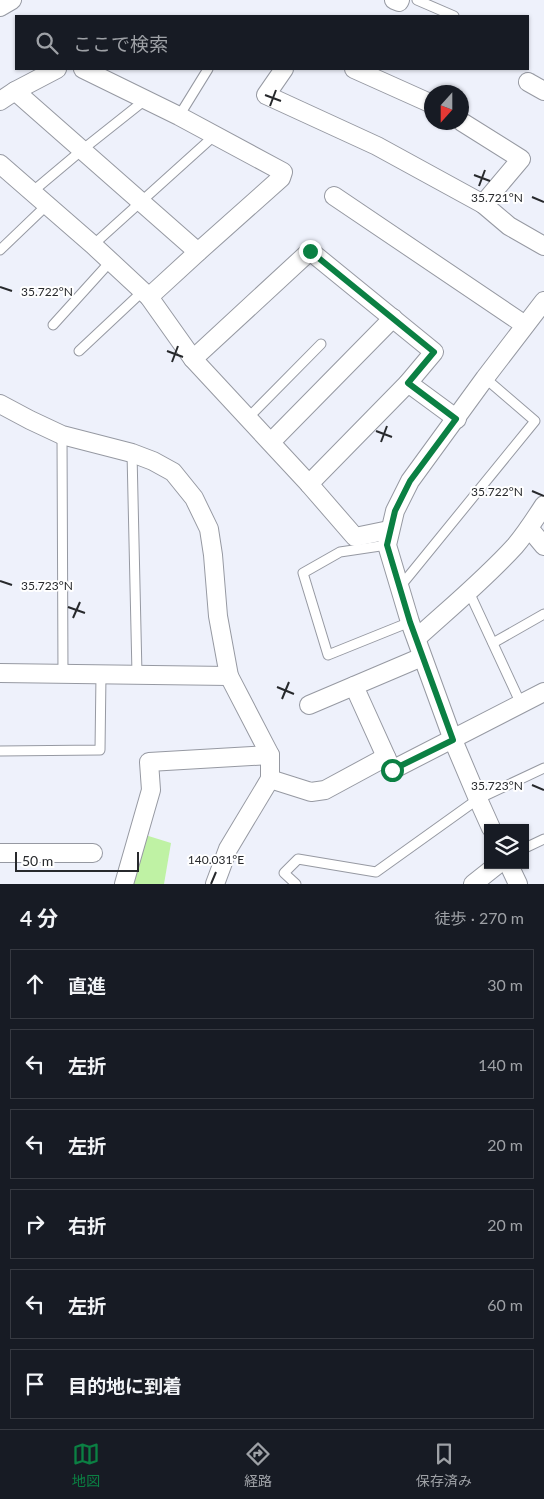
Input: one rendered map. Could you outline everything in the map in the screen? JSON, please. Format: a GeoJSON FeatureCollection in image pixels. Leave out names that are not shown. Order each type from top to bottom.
{"type":"FeatureCollection","features":[{"type":"Feature","properties":{"kind":"street"},"geometry":{"type":"LineString","coordinates":[[0,7],[12,0]]}},
{"type":"Feature","properties":{"kind":"street"},"geometry":{"type":"LineString","coordinates":[[394,0],[399,2],[400,0]]}},
{"type":"Feature","properties":{"kind":"street"},"geometry":{"type":"LineString","coordinates":[[0,101],[55,70]]}},
{"type":"Feature","properties":{"kind":"street"},"geometry":{"type":"LineString","coordinates":[[85,70],[179,116],[283,172],[281,178],[198,252],[146,294]]}},
{"type":"Feature","properties":{"kind":"street"},"geometry":{"type":"LineString","coordinates":[[283,70],[266,95],[377,146],[483,204],[508,226],[544,246]]}},
{"type":"Feature","properties":{"kind":"street"},"geometry":{"type":"LineString","coordinates":[[356,70],[424,100]]}},
{"type":"Feature","properties":{"kind":"street"},"geometry":{"type":"LineString","coordinates":[[528,82],[544,91]]}},
{"type":"Feature","properties":{"kind":"street"},"geometry":{"type":"LineString","coordinates":[[15,92],[198,252]]}},
{"type":"Feature","properties":{"kind":"street"},"geometry":{"type":"LineString","coordinates":[[469,126],[521,159],[483,204]]}},
{"type":"Feature","properties":{"kind":"street"},"geometry":{"type":"LineString","coordinates":[[0,164],[146,294],[193,359],[310,484],[355,537],[388,538]]}},
{"type":"Feature","properties":{"kind":"street"},"geometry":{"type":"LineString","coordinates":[[334,196],[534,322]]}},
{"type":"Feature","properties":{"kind":"street"},"geometry":{"type":"LineString","coordinates":[[193,359],[310,251],[434,352],[408,383],[310,484]]}},
{"type":"Feature","properties":{"kind":"street"},"geometry":{"type":"LineString","coordinates":[[490,824],[453,740],[422,657],[399,588],[388,538],[395,511],[410,481],[485,378],[534,322],[544,302]]}},
{"type":"Feature","properties":{"kind":"street"},"geometry":{"type":"LineString","coordinates":[[270,442],[393,318]]}},
{"type":"Feature","properties":{"kind":"street"},"geometry":{"type":"LineString","coordinates":[[408,383],[456,419]]}},
{"type":"Feature","properties":{"kind":"street"},"geometry":{"type":"LineString","coordinates":[[0,404],[62,435],[132,453],[153,461],[173,472],[194,498],[209,529],[218,616],[229,676],[270,755],[270,779],[228,849],[215,884]]}},
{"type":"Feature","properties":{"kind":"street"},"geometry":{"type":"LineString","coordinates":[[413,630],[469,592],[515,545],[529,528],[544,504]]}},
{"type":"Feature","properties":{"kind":"street"},"geometry":{"type":"LineString","coordinates":[[529,528],[544,546]]}},
{"type":"Feature","properties":{"kind":"street"},"geometry":{"type":"LineString","coordinates":[[309,705],[422,657]]}},
{"type":"Feature","properties":{"kind":"street"},"geometry":{"type":"LineString","coordinates":[[0,673],[229,676]]}},
{"type":"Feature","properties":{"kind":"street"},"geometry":{"type":"LineString","coordinates":[[354,686],[392,770],[544,692]]}},
{"type":"Feature","properties":{"kind":"street"},"geometry":{"type":"LineString","coordinates":[[124,884],[151,790],[149,762],[270,755]]}},
{"type":"Feature","properties":{"kind":"street"},"geometry":{"type":"LineString","coordinates":[[270,779],[311,792],[325,790],[386,757]]}},
{"type":"Feature","properties":{"kind":"street"},"geometry":{"type":"LineString","coordinates":[[0,853],[92,853]]}},
{"type":"Feature","properties":{"kind":"street"},"geometry":{"type":"LineString","coordinates":[[473,884],[492,869]]}},
{"type":"Feature","properties":{"kind":"street"},"geometry":{"type":"LineString","coordinates":[[511,869],[518,884]]}},
{"type":"Feature","properties":{"kind":"lane"},"geometry":{"type":"LineString","coordinates":[[417,0],[452,15]]}},
{"type":"Feature","properties":{"kind":"lane"},"geometry":{"type":"LineString","coordinates":[[179,116],[207,70]]}},
{"type":"Feature","properties":{"kind":"lane"},"geometry":{"type":"LineString","coordinates":[[32,192],[145,100]]}},
{"type":"Feature","properties":{"kind":"lane"},"geometry":{"type":"LineString","coordinates":[[93,245],[215,135]]}},
{"type":"Feature","properties":{"kind":"lane"},"geometry":{"type":"LineString","coordinates":[[0,250],[47,205]]}},
{"type":"Feature","properties":{"kind":"lane"},"geometry":{"type":"LineString","coordinates":[[54,325],[110,262]]}},
{"type":"Feature","properties":{"kind":"lane"},"geometry":{"type":"LineString","coordinates":[[79,351],[146,294]]}},
{"type":"Feature","properties":{"kind":"lane"},"geometry":{"type":"LineString","coordinates":[[248,418],[322,344]]}},
{"type":"Feature","properties":{"kind":"lane"},"geometry":{"type":"LineString","coordinates":[[399,588],[535,421],[485,378]]}},
{"type":"Feature","properties":{"kind":"lane"},"geometry":{"type":"LineString","coordinates":[[62,435],[62,674]]}},
{"type":"Feature","properties":{"kind":"lane"},"geometry":{"type":"LineString","coordinates":[[132,453],[137,674]]}},
{"type":"Feature","properties":{"kind":"lane"},"geometry":{"type":"LineString","coordinates":[[388,538],[340,552],[303,573],[328,655],[413,630]]}},
{"type":"Feature","properties":{"kind":"lane"},"geometry":{"type":"LineString","coordinates":[[469,592],[521,704]]}},
{"type":"Feature","properties":{"kind":"lane"},"geometry":{"type":"LineString","coordinates":[[493,643],[544,614]]}},
{"type":"Feature","properties":{"kind":"lane"},"geometry":{"type":"LineString","coordinates":[[0,751],[100,750],[102,674]]}},
{"type":"Feature","properties":{"kind":"lane"},"geometry":{"type":"LineString","coordinates":[[296,884],[284,873],[298,859],[376,872],[478,799],[544,768]]}},
{"type":"Feature","properties":{"kind":"lane"},"geometry":{"type":"LineString","coordinates":[[529,846],[544,838]]}},
{"type":"Feature","properties":{"kind":"green space"},"geometry":{"type":"Polygon","coordinates":[[[142,834],[171,843],[164,884],[130,884],[142,834]]]}},
{"type":"Feature","properties":{"kind":"route"},"geometry":{"type":"LineString","coordinates":[[310,251],[434,352],[408,383],[456,419],[410,481],[395,511],[387,545],[410,622],[453,740],[392,770]]}}]}
